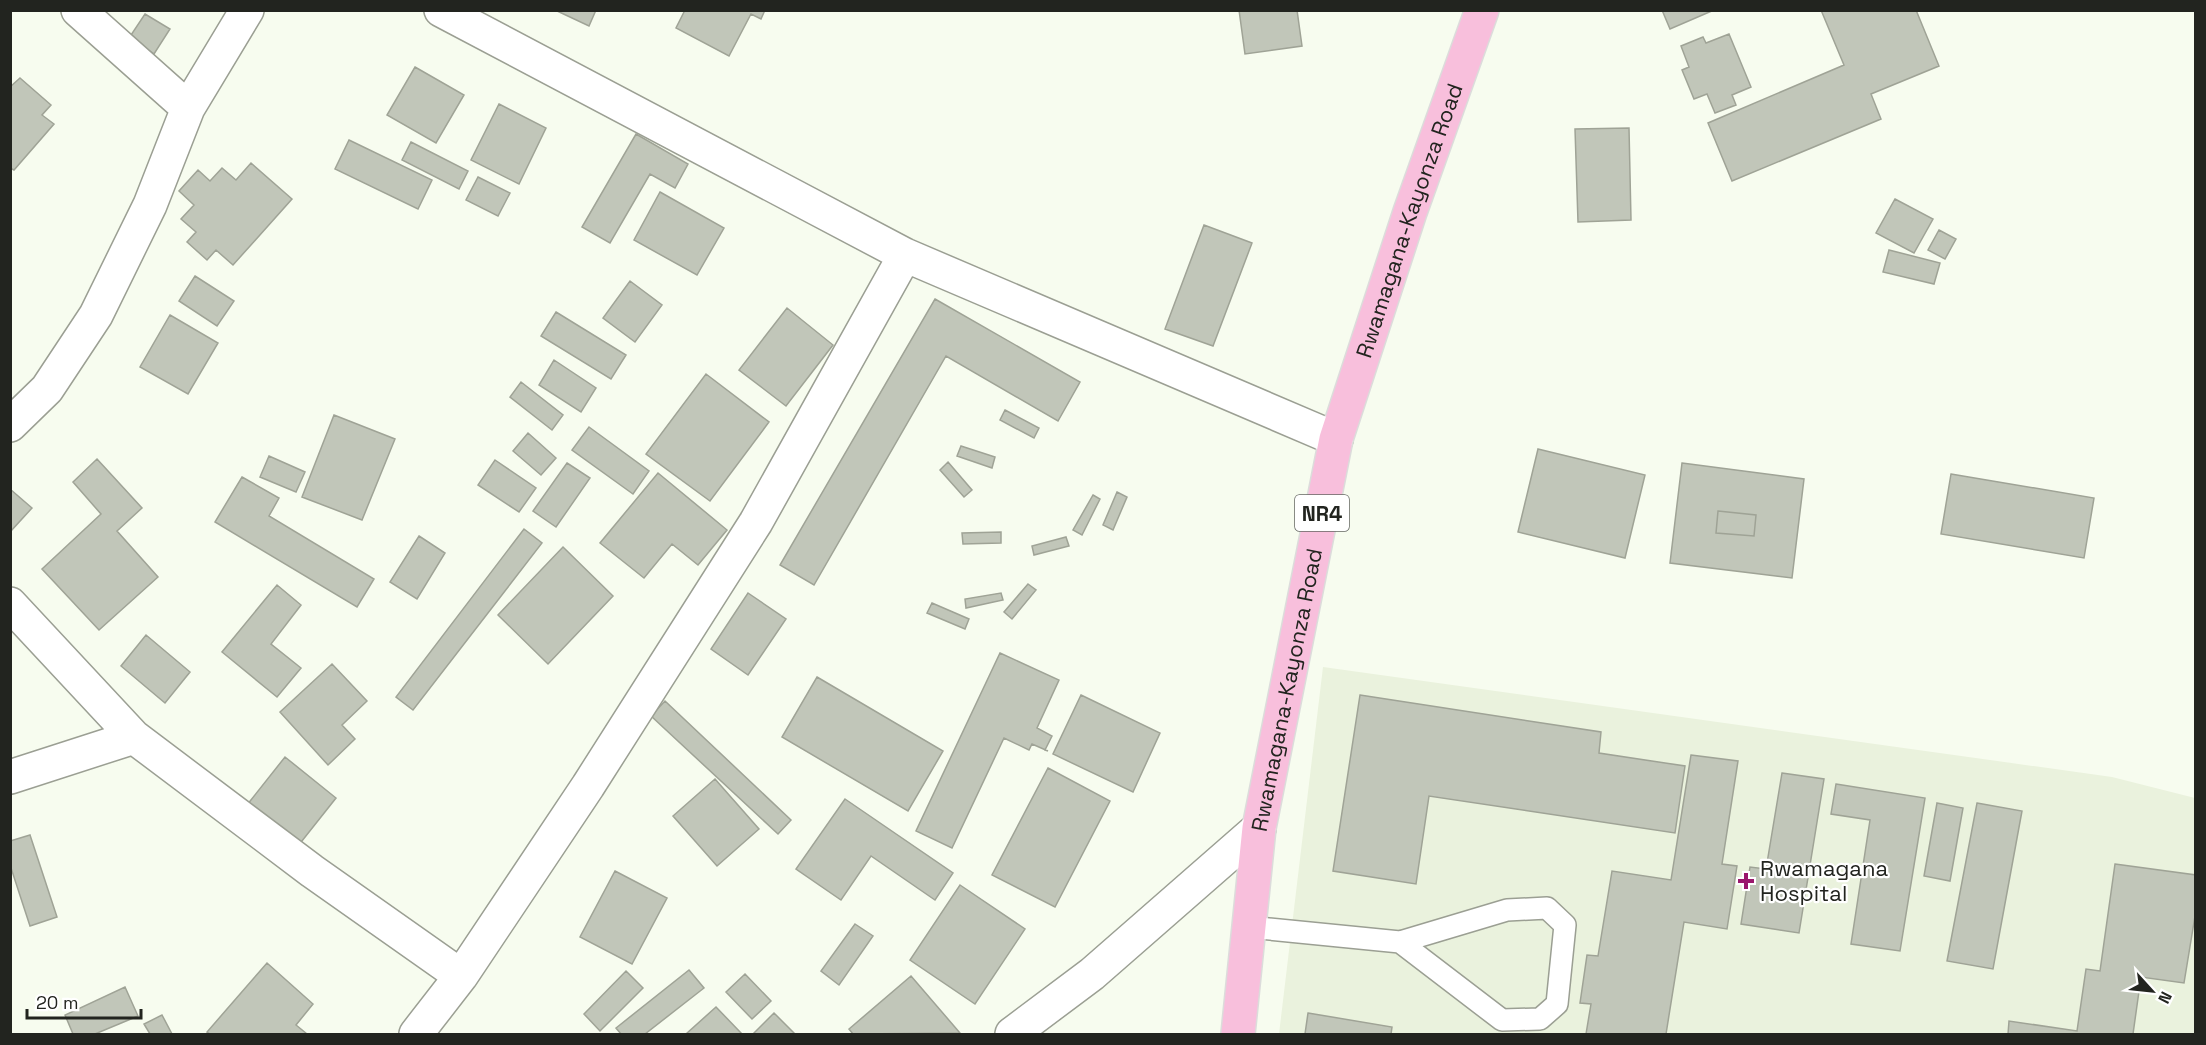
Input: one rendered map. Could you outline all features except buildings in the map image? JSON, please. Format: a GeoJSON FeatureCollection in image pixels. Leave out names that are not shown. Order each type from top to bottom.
{"type":"FeatureCollection","features":[{"type":"Feature","properties":{"kind":"highway","name":"Rwamagana-Kayonza Road"},"geometry":{"type":"LineString","coordinates":[[1239,1035],[1259,828],[1336,439],[1410,212],[1482,10]]}},
{"type":"Feature","properties":{"kind":"street"},"geometry":{"type":"LineString","coordinates":[[78,10],[188,108]]}},
{"type":"Feature","properties":{"kind":"street"},"geometry":{"type":"LineString","coordinates":[[10,424],[47,389],[96,315],[150,205],[188,108],[247,10]]}},
{"type":"Feature","properties":{"kind":"street"},"geometry":{"type":"LineString","coordinates":[[441,10],[905,255],[1336,439]]}},
{"type":"Feature","properties":{"kind":"street"},"geometry":{"type":"LineString","coordinates":[[417,1035],[461,976],[588,786],[756,522],[905,255]]}},
{"type":"Feature","properties":{"kind":"street"},"geometry":{"type":"LineString","coordinates":[[10,603],[135,737],[312,871],[461,976]]}},
{"type":"Feature","properties":{"kind":"street"},"geometry":{"type":"LineString","coordinates":[[10,777],[135,737]]}},
{"type":"Feature","properties":{"kind":"street"},"geometry":{"type":"LineString","coordinates":[[1012,1035],[1092,974],[1259,828]]}},
{"type":"Feature","properties":{"kind":"lane"},"geometry":{"type":"LineString","coordinates":[[1249,927],[1400,942],[1507,910],[1546,908],[1565,925],[1557,1004],[1540,1019],[1502,1020],[1400,942]]}},
{"type":"Feature","properties":{"kind":"shaded area","name":"Rwamagana Hospital"},"geometry":{"type":"Polygon","coordinates":[[[1323,667],[2112,777],[2195,798],[2195,1034],[1279,1034],[1323,667]]]}},
{"type":"Feature","properties":{"kind":"place","name":"Rwamagana Hospital"},"geometry":{"type":"Point","coordinates":[1746,881]}}]}
